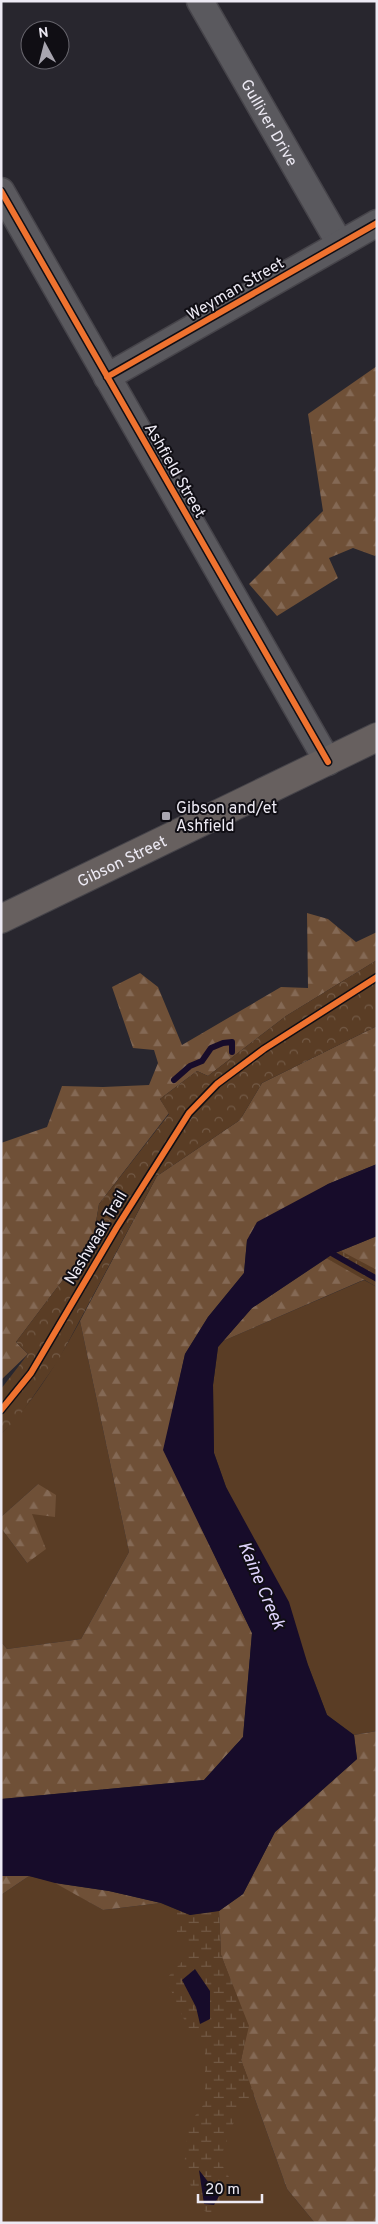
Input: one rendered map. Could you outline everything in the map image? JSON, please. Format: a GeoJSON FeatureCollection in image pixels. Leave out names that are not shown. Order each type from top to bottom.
{"type":"FeatureCollection","features":[{"type":"Feature","properties":{"kind":"main road","name":"Gibson Street"},"geometry":{"type":"LineString","coordinates":[[1,919],[377,737]]}},
{"type":"Feature","properties":{"kind":"street","name":"Gulliver Drive"},"geometry":{"type":"LineString","coordinates":[[200,1],[340,244]]}},
{"type":"Feature","properties":{"kind":"street","name":"Ashfield Street"},"geometry":{"type":"LineString","coordinates":[[1,191],[328,762]]}},
{"type":"Feature","properties":{"kind":"street","name":"Weyman Street"},"geometry":{"type":"LineString","coordinates":[[108,377],[377,223]]}},
{"type":"Feature","properties":{"kind":"green space"},"geometry":{"type":"Polygon","coordinates":[[[377,366],[377,554],[375,556],[353,548],[329,558],[338,578],[277,616],[249,584],[323,511],[308,414],[377,366]]]}},
{"type":"Feature","properties":{"kind":"green space"},"geometry":{"type":"Polygon","coordinates":[[[307,913],[328,919],[356,942],[377,932],[377,960],[286,1016],[208,1076],[197,1071],[160,1099],[169,1113],[99,1204],[93,1240],[16,1342],[28,1354],[1,1380],[1,1143],[47,1127],[62,1086],[149,1085],[158,1063],[154,1050],[133,1048],[112,987],[140,973],[158,987],[182,1045],[281,987],[308,988],[307,913]]]}},
{"type":"Feature","properties":{"kind":"green space"},"geometry":{"type":"Polygon","coordinates":[[[377,960],[377,1026],[262,1083],[240,1120],[157,1176],[58,1361],[18,1418],[1,1434],[1,1389],[28,1354],[16,1342],[93,1240],[99,1204],[169,1114],[160,1099],[197,1071],[208,1076],[286,1016],[377,960]]]}},
{"type":"Feature","properties":{"kind":"green space"},"geometry":{"type":"Polygon","coordinates":[[[377,1026],[377,1164],[328,1184],[247,1240],[244,1273],[208,1317],[185,1354],[164,1450],[252,1633],[243,1737],[204,1780],[1,1799],[1,1642],[7,1649],[81,1639],[129,1552],[80,1321],[157,1176],[240,1120],[262,1083],[377,1026]]]}},
{"type":"Feature","properties":{"kind":"green space"},"geometry":{"type":"Polygon","coordinates":[[[377,1236],[377,1274],[223,1341],[252,1308],[333,1254],[377,1236]]]}},
{"type":"Feature","properties":{"kind":"green space"},"geometry":{"type":"Polygon","coordinates":[[[341,1251],[377,1270],[377,1287],[326,1258],[341,1251]]]}},
{"type":"Feature","properties":{"kind":"green space"},"geometry":{"type":"Polygon","coordinates":[[[364,1280],[377,1287],[377,1731],[354,1735],[327,1715],[308,1665],[226,1487],[214,1453],[213,1385],[218,1347],[223,1341],[364,1280]]]}},
{"type":"Feature","properties":{"kind":"green space"},"geometry":{"type":"Polygon","coordinates":[[[80,1321],[129,1552],[81,1639],[7,1649],[1,1642],[1,1528],[27,1563],[31,1514],[38,1484],[1,1517],[1,1434],[35,1395],[80,1321]]]}},
{"type":"Feature","properties":{"kind":"green space"},"geometry":{"type":"Polygon","coordinates":[[[38,1484],[56,1495],[55,1517],[32,1514],[46,1549],[27,1563],[1,1528],[1,1517],[38,1484]]]}},
{"type":"Feature","properties":{"kind":"green space"},"geometry":{"type":"Polygon","coordinates":[[[377,1731],[377,2223],[315,2223],[287,2189],[241,2060],[248,2026],[221,1955],[219,1911],[243,1894],[275,1832],[357,1759],[354,1735],[377,1731]]]}},
{"type":"Feature","properties":{"kind":"green space"},"geometry":{"type":"Polygon","coordinates":[[[1,1876],[29,1876],[1,1895],[1,1876]]]}},
{"type":"Feature","properties":{"kind":"green space"},"geometry":{"type":"Polygon","coordinates":[[[29,1876],[55,1882],[103,1910],[161,1903],[190,1915],[219,1911],[221,1955],[249,2026],[241,2060],[287,2189],[315,2223],[1,2223],[1,1895],[29,1876]]]}},
{"type":"Feature","properties":{"kind":"green space"},"geometry":{"type":"Polygon","coordinates":[[[55,1883],[109,1891],[161,1903],[103,1910],[55,1883]]]}},
{"type":"Feature","properties":{"kind":"green space"},"geometry":{"type":"Polygon","coordinates":[[[177,1910],[190,1915],[219,1911],[221,1955],[249,2026],[241,2060],[254,2094],[238,2111],[219,2162],[226,2171],[230,2182],[232,2205],[211,2215],[199,2207],[184,2168],[188,2125],[205,2103],[205,2038],[191,2035],[166,1979],[192,1951],[177,1937],[177,1910]]]}},
{"type":"Feature","properties":{"kind":"water","name":"Kaine Creek"},"geometry":{"type":"Polygon","coordinates":[[[377,1164],[377,1236],[333,1254],[252,1308],[218,1347],[213,1385],[214,1453],[226,1487],[289,1602],[308,1665],[327,1715],[354,1735],[357,1759],[275,1832],[243,1894],[219,1911],[190,1915],[161,1903],[109,1891],[55,1883],[29,1876],[1,1876],[1,1799],[204,1780],[243,1737],[252,1633],[163,1450],[185,1354],[208,1317],[244,1273],[247,1240],[257,1222],[328,1184],[377,1164]]]}},
{"type":"Feature","properties":{"kind":"water"},"geometry":{"type":"Polygon","coordinates":[[[195,1969],[210,1991],[210,2019],[200,2024],[196,2007],[182,1980],[195,1969]]]}},
{"type":"Feature","properties":{"kind":"water"},"geometry":{"type":"Polygon","coordinates":[[[199,2170],[219,2196],[214,2205],[204,2204],[199,2170]]]}},
{"type":"Feature","properties":{"kind":"waterway"},"geometry":{"type":"LineString","coordinates":[[174,1080],[190,1066],[202,1061],[211,1048],[223,1043],[232,1042],[232,1052]]}},
{"type":"Feature","properties":{"kind":"waterway"},"geometry":{"type":"LineString","coordinates":[[333,1254],[377,1279]]}},
{"type":"Feature","properties":{"kind":"cycle path"},"geometry":{"type":"LineString","coordinates":[[1,191],[328,762]]}},
{"type":"Feature","properties":{"kind":"cycle path"},"geometry":{"type":"LineString","coordinates":[[107,377],[377,223]]}},
{"type":"Feature","properties":{"kind":"cycle path","name":"Nashwaak Trail"},"geometry":{"type":"LineString","coordinates":[[1,1410],[31,1373],[117,1227],[189,1113],[217,1084],[264,1049],[377,977]]}},
{"type":"Feature","properties":{"kind":"place","name":"Gibson and/et Ashfield"},"geometry":{"type":"Point","coordinates":[166,816]}}]}
